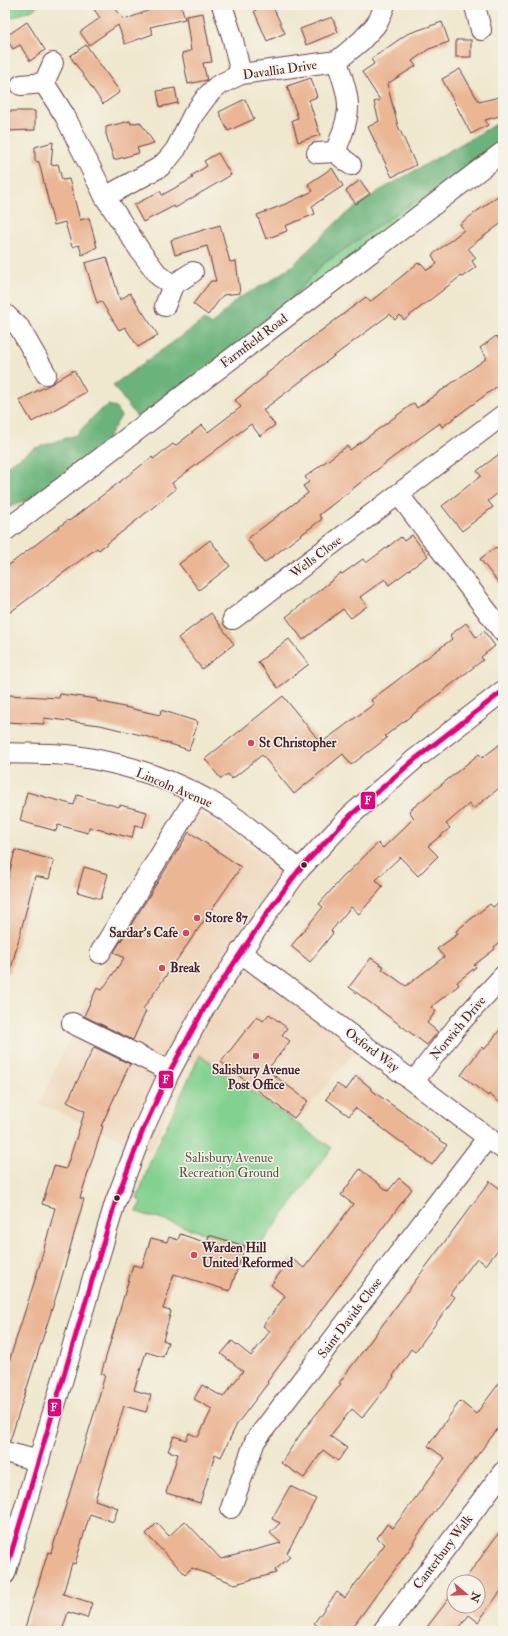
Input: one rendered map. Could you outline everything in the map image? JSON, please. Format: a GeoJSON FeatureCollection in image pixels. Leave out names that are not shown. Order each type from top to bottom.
{"type":"FeatureCollection","features":[{"type":"Feature","properties":{"kind":"street"},"geometry":{"type":"LineString","coordinates":[[222,5],[232,36],[241,74]]}},
{"type":"Feature","properties":{"kind":"street"},"geometry":{"type":"LineString","coordinates":[[351,165],[326,153],[346,125],[349,108],[347,93],[337,61],[362,41],[374,27],[379,20],[385,5]]}},
{"type":"Feature","properties":{"kind":"street"},"geometry":{"type":"LineString","coordinates":[[469,5],[481,30]]}},
{"type":"Feature","properties":{"kind":"street","name":"Davallia Drive"},"geometry":{"type":"LineString","coordinates":[[105,197],[160,167],[176,149],[193,115],[207,96],[228,79],[241,74],[337,61]]}},
{"type":"Feature","properties":{"kind":"street"},"geometry":{"type":"LineString","coordinates":[[44,83],[52,63]]}},
{"type":"Feature","properties":{"kind":"street"},"geometry":{"type":"LineString","coordinates":[[22,85],[44,83]]}},
{"type":"Feature","properties":{"kind":"street"},"geometry":{"type":"LineString","coordinates":[[44,83],[71,128],[105,197],[141,252],[159,276],[173,285]]}},
{"type":"Feature","properties":{"kind":"street","name":"Farmfield Road"},"geometry":{"type":"LineString","coordinates":[[5,531],[503,152]]}},
{"type":"Feature","properties":{"kind":"street"},"geometry":{"type":"LineString","coordinates":[[165,306],[173,285],[193,272]]}},
{"type":"Feature","properties":{"kind":"street"},"geometry":{"type":"LineString","coordinates":[[5,314],[19,327],[46,374]]}},
{"type":"Feature","properties":{"kind":"street","name":"Wells Close"},"geometry":{"type":"LineString","coordinates":[[233,619],[503,415]]}},
{"type":"Feature","properties":{"kind":"street"},"geometry":{"type":"LineString","coordinates":[[399,495],[503,632]]}},
{"type":"Feature","properties":{"kind":"street"},"geometry":{"type":"LineString","coordinates":[[5,1574],[115,1203],[143,1130],[170,1071],[205,1007],[240,952],[299,870],[350,816],[414,760],[503,691]]}},
{"type":"Feature","properties":{"kind":"street","name":"Lincoln Avenue"},"geometry":{"type":"LineString","coordinates":[[5,754],[75,756],[108,763],[162,779],[222,808],[248,827],[299,870]]}},
{"type":"Feature","properties":{"kind":"street"},"geometry":{"type":"LineString","coordinates":[[100,953],[197,795]]}},
{"type":"Feature","properties":{"kind":"street","name":"Oxford Way"},"geometry":{"type":"LineString","coordinates":[[240,952],[495,1143]]}},
{"type":"Feature","properties":{"kind":"street","name":"Norwich Drive"},"geometry":{"type":"LineString","coordinates":[[414,1081],[459,1024],[503,976]]}},
{"type":"Feature","properties":{"kind":"street"},"geometry":{"type":"LineString","coordinates":[[72,1023],[170,1071]]}},
{"type":"Feature","properties":{"kind":"street","name":"Saint Davids Close"},"geometry":{"type":"LineString","coordinates":[[231,1508],[255,1441],[495,1143]]}},
{"type":"Feature","properties":{"kind":"street"},"geometry":{"type":"LineString","coordinates":[[5,1452],[39,1461]]}},
{"type":"Feature","properties":{"kind":"street","name":"Canterbury Walk"},"geometry":{"type":"LineString","coordinates":[[383,1631],[503,1472]]}},
{"type":"Feature","properties":{"kind":"shaded area"},"geometry":{"type":"Polygon","coordinates":[[[181,800],[301,881],[253,951],[360,1045],[294,1125],[188,1060],[151,1152],[39,1104],[181,800]]]}},
{"type":"Feature","properties":{"kind":"green space"},"geometry":{"type":"Polygon","coordinates":[[[5,5],[39,5],[32,10],[5,20],[5,5]]]}},
{"type":"Feature","properties":{"kind":"green space"},"geometry":{"type":"Polygon","coordinates":[[[503,120],[503,148],[439,190],[405,207],[322,265],[279,312],[139,420],[113,385],[204,320],[211,325],[237,299],[267,283],[293,265],[343,216],[379,191],[503,120]]]}},
{"type":"Feature","properties":{"kind":"green space"},"geometry":{"type":"Polygon","coordinates":[[[439,190],[279,312],[322,265],[405,207],[439,190]]]}},
{"type":"Feature","properties":{"kind":"green space"},"geometry":{"type":"Polygon","coordinates":[[[109,405],[115,407],[121,416],[106,441],[38,495],[5,509],[5,467],[35,448],[76,435],[99,411],[109,405]]]}},
{"type":"Feature","properties":{"kind":"green space","name":"Salisbury Avenue Recreation Ground"},"geometry":{"type":"Polygon","coordinates":[[[200,1055],[332,1148],[257,1250],[137,1212],[141,1201],[137,1199],[152,1157],[200,1055]]]}},
{"type":"Feature","properties":{"kind":"building"},"geometry":{"type":"Polygon","coordinates":[[[91,5],[113,5],[124,20],[150,10],[148,5],[181,5],[185,19],[150,27],[153,34],[125,44],[118,25],[89,45],[80,32],[100,18],[91,5]]]}},
{"type":"Feature","properties":{"kind":"building"},"geometry":{"type":"Polygon","coordinates":[[[254,5],[272,5],[285,33],[267,41],[254,11],[256,10],[254,5]]]}},
{"type":"Feature","properties":{"kind":"building"},"geometry":{"type":"Polygon","coordinates":[[[203,13],[212,62],[203,63],[207,80],[188,84],[182,53],[191,51],[186,16],[203,13]]]}},
{"type":"Feature","properties":{"kind":"building"},"geometry":{"type":"Polygon","coordinates":[[[332,17],[338,32],[306,45],[300,29],[332,17]]]}},
{"type":"Feature","properties":{"kind":"building"},"geometry":{"type":"Polygon","coordinates":[[[27,22],[45,50],[30,61],[20,45],[13,49],[5,37],[27,22]]]}},
{"type":"Feature","properties":{"kind":"building"},"geometry":{"type":"Polygon","coordinates":[[[442,22],[449,42],[429,49],[412,61],[416,66],[387,84],[398,126],[416,165],[392,177],[368,127],[379,121],[374,102],[380,100],[362,72],[374,64],[371,59],[407,34],[442,22]]]}},
{"type":"Feature","properties":{"kind":"building"},"geometry":{"type":"Polygon","coordinates":[[[456,40],[471,40],[471,57],[456,57],[456,40]]]}},
{"type":"Feature","properties":{"kind":"building"},"geometry":{"type":"Polygon","coordinates":[[[86,45],[120,92],[103,104],[70,56],[86,45]]]}},
{"type":"Feature","properties":{"kind":"building"},"geometry":{"type":"Polygon","coordinates":[[[460,69],[479,102],[503,96],[503,115],[485,120],[488,125],[471,134],[442,79],[460,69]]]}},
{"type":"Feature","properties":{"kind":"building"},"geometry":{"type":"Polygon","coordinates":[[[311,78],[317,97],[309,100],[320,135],[298,142],[292,120],[298,118],[287,86],[311,78]]]}},
{"type":"Feature","properties":{"kind":"building"},"geometry":{"type":"Polygon","coordinates":[[[175,88],[178,103],[160,107],[157,91],[175,88]]]}},
{"type":"Feature","properties":{"kind":"building"},"geometry":{"type":"Polygon","coordinates":[[[245,99],[254,119],[228,131],[219,112],[245,99]]]}},
{"type":"Feature","properties":{"kind":"building"},"geometry":{"type":"Polygon","coordinates":[[[5,111],[35,111],[35,130],[5,131],[5,111]]]}},
{"type":"Feature","properties":{"kind":"building"},"geometry":{"type":"Polygon","coordinates":[[[130,121],[131,124],[140,122],[154,143],[137,148],[139,153],[114,160],[106,134],[106,127],[130,121]]]}},
{"type":"Feature","properties":{"kind":"building"},"geometry":{"type":"Polygon","coordinates":[[[53,142],[51,165],[58,164],[62,180],[69,179],[80,220],[89,218],[97,247],[82,255],[79,245],[72,247],[65,222],[54,225],[39,162],[35,161],[35,147],[53,142]]]}},
{"type":"Feature","properties":{"kind":"building"},"geometry":{"type":"Polygon","coordinates":[[[218,153],[231,175],[175,208],[174,206],[143,222],[134,205],[160,191],[162,195],[193,178],[191,176],[207,166],[204,161],[218,153]]]}},
{"type":"Feature","properties":{"kind":"building"},"geometry":{"type":"Polygon","coordinates":[[[332,168],[343,186],[312,206],[315,214],[285,226],[287,231],[266,239],[257,215],[313,191],[308,184],[332,168]]]}},
{"type":"Feature","properties":{"kind":"building"},"geometry":{"type":"Polygon","coordinates":[[[360,180],[370,194],[356,204],[346,191],[360,180]]]}},
{"type":"Feature","properties":{"kind":"building"},"geometry":{"type":"Polygon","coordinates":[[[503,192],[503,222],[468,248],[476,258],[472,261],[476,267],[462,277],[461,276],[404,320],[400,315],[395,320],[390,314],[263,410],[275,425],[260,436],[251,424],[172,483],[176,489],[99,550],[97,548],[5,616],[5,568],[152,457],[153,459],[173,444],[175,446],[202,425],[208,432],[241,407],[235,400],[267,375],[266,374],[279,364],[278,363],[366,297],[370,302],[418,263],[421,263],[427,270],[437,264],[432,255],[464,230],[460,224],[503,192]]]}},
{"type":"Feature","properties":{"kind":"building"},"geometry":{"type":"Polygon","coordinates":[[[220,225],[230,262],[236,261],[240,293],[223,295],[208,315],[193,304],[211,281],[216,281],[207,246],[175,255],[171,240],[220,225]]]}},
{"type":"Feature","properties":{"kind":"building"},"geometry":{"type":"Polygon","coordinates":[[[107,257],[120,300],[130,293],[158,335],[138,347],[125,327],[119,330],[101,301],[97,303],[85,263],[107,257]]]}},
{"type":"Feature","properties":{"kind":"building"},"geometry":{"type":"Polygon","coordinates":[[[496,336],[503,345],[503,382],[442,427],[440,423],[392,458],[319,515],[322,519],[264,563],[247,539],[308,493],[303,486],[309,482],[305,477],[347,446],[350,450],[414,403],[417,408],[487,358],[480,348],[496,336]]]}},
{"type":"Feature","properties":{"kind":"building"},"geometry":{"type":"Polygon","coordinates":[[[74,370],[86,392],[32,422],[19,400],[51,384],[74,370]]]}},
{"type":"Feature","properties":{"kind":"building"},"geometry":{"type":"Polygon","coordinates":[[[503,451],[503,489],[488,501],[493,507],[462,531],[442,506],[481,476],[477,471],[503,451]]]}},
{"type":"Feature","properties":{"kind":"building"},"geometry":{"type":"Polygon","coordinates":[[[412,535],[428,556],[389,585],[385,579],[360,597],[367,606],[351,618],[343,609],[303,640],[286,617],[341,573],[342,574],[363,559],[366,563],[401,537],[404,541],[412,535]]]}},
{"type":"Feature","properties":{"kind":"building"},"geometry":{"type":"Polygon","coordinates":[[[210,540],[230,566],[199,590],[179,564],[210,540]]]}},
{"type":"Feature","properties":{"kind":"building"},"geometry":{"type":"Polygon","coordinates":[[[496,547],[503,556],[503,589],[480,559],[496,547]]]}},
{"type":"Feature","properties":{"kind":"building"},"geometry":{"type":"Polygon","coordinates":[[[211,613],[234,644],[202,669],[178,638],[211,613]]]}},
{"type":"Feature","properties":{"kind":"building"},"geometry":{"type":"Polygon","coordinates":[[[466,623],[476,637],[484,631],[495,646],[481,657],[483,660],[385,736],[387,738],[351,765],[343,754],[294,794],[262,755],[232,779],[228,774],[221,779],[205,759],[283,696],[321,743],[374,704],[371,700],[452,639],[450,635],[466,623]]]}},
{"type":"Feature","properties":{"kind":"building"},"geometry":{"type":"Polygon","coordinates":[[[289,639],[309,664],[278,688],[258,662],[289,639]]]}},
{"type":"Feature","properties":{"kind":"building"},"geometry":{"type":"Polygon","coordinates":[[[60,694],[97,699],[97,701],[160,715],[161,710],[198,722],[189,750],[145,736],[100,725],[44,718],[44,724],[6,722],[8,695],[59,698],[60,694]]]}},
{"type":"Feature","properties":{"kind":"building"},"geometry":{"type":"Polygon","coordinates":[[[503,742],[503,785],[473,809],[469,804],[446,824],[450,828],[428,846],[438,856],[418,876],[400,857],[376,880],[383,887],[359,914],[351,907],[331,931],[333,933],[310,962],[291,946],[323,907],[319,904],[342,878],[378,843],[383,848],[414,818],[409,811],[479,754],[482,758],[503,742]]]}},
{"type":"Feature","properties":{"kind":"building"},"geometry":{"type":"Polygon","coordinates":[[[27,792],[74,805],[77,795],[119,807],[120,805],[147,812],[143,827],[135,825],[132,838],[89,827],[88,833],[58,825],[56,831],[20,821],[27,792]]]}},
{"type":"Feature","properties":{"kind":"building"},"geometry":{"type":"Polygon","coordinates":[[[189,832],[241,867],[143,1009],[146,1011],[133,1040],[84,1016],[97,988],[102,990],[124,958],[114,952],[189,832]]]}},
{"type":"Feature","properties":{"kind":"building"},"geometry":{"type":"Polygon","coordinates":[[[15,850],[54,860],[49,879],[35,876],[10,973],[5,972],[5,891],[15,850]]]}},
{"type":"Feature","properties":{"kind":"building"},"geometry":{"type":"Polygon","coordinates":[[[84,867],[108,874],[101,899],[77,892],[84,867]]]}},
{"type":"Feature","properties":{"kind":"building"},"geometry":{"type":"Polygon","coordinates":[[[503,899],[503,940],[494,947],[495,949],[474,965],[476,967],[457,982],[459,985],[431,1007],[436,1011],[427,1023],[438,1032],[427,1045],[349,987],[371,958],[384,967],[382,969],[406,986],[444,957],[437,949],[458,934],[456,931],[490,904],[493,907],[503,899]]]}},
{"type":"Feature","properties":{"kind":"building"},"geometry":{"type":"Polygon","coordinates":[[[269,1014],[287,1028],[282,1035],[290,1041],[267,1070],[308,1101],[294,1118],[221,1062],[257,1016],[263,1021],[269,1014]]]}},
{"type":"Feature","properties":{"kind":"building"},"geometry":{"type":"Polygon","coordinates":[[[503,1026],[503,1105],[489,1094],[488,1096],[461,1075],[482,1047],[484,1050],[503,1026]]]}},
{"type":"Feature","properties":{"kind":"building"},"geometry":{"type":"Polygon","coordinates":[[[94,1047],[130,1064],[101,1126],[103,1126],[80,1198],[84,1199],[59,1287],[10,1441],[5,1441],[5,1374],[39,1267],[55,1208],[42,1204],[54,1166],[66,1169],[85,1111],[67,1102],[94,1047]]]}},
{"type":"Feature","properties":{"kind":"building"},"geometry":{"type":"Polygon","coordinates":[[[356,1076],[371,1088],[370,1089],[447,1145],[432,1165],[355,1108],[349,1116],[326,1099],[337,1084],[346,1090],[356,1076]]]}},
{"type":"Feature","properties":{"kind":"building"},"geometry":{"type":"Polygon","coordinates":[[[360,1169],[388,1191],[399,1178],[412,1189],[237,1424],[221,1457],[215,1454],[200,1503],[166,1493],[178,1454],[168,1451],[174,1436],[186,1440],[189,1433],[198,1437],[212,1409],[194,1399],[202,1385],[223,1397],[243,1371],[221,1354],[232,1341],[251,1356],[270,1331],[263,1326],[285,1296],[271,1285],[291,1258],[304,1268],[332,1232],[353,1204],[341,1195],[360,1169]]]}},
{"type":"Feature","properties":{"kind":"building"},"geometry":{"type":"Polygon","coordinates":[[[490,1181],[503,1191],[503,1243],[486,1265],[477,1258],[450,1294],[455,1297],[415,1352],[411,1349],[393,1376],[394,1377],[362,1418],[352,1409],[330,1436],[347,1448],[338,1461],[323,1450],[304,1478],[281,1463],[304,1429],[341,1384],[339,1383],[490,1181]]]}},
{"type":"Feature","properties":{"kind":"building"},"geometry":{"type":"Polygon","coordinates":[[[180,1234],[207,1243],[209,1235],[245,1246],[230,1291],[174,1274],[163,1309],[171,1311],[163,1340],[168,1342],[163,1357],[146,1352],[134,1390],[151,1395],[146,1412],[124,1406],[95,1500],[118,1508],[113,1522],[90,1514],[75,1564],[72,1563],[63,1594],[92,1603],[87,1618],[68,1612],[62,1631],[24,1631],[48,1552],[51,1553],[97,1404],[105,1375],[101,1374],[133,1265],[142,1267],[151,1238],[167,1242],[169,1237],[178,1240],[180,1234]]]}},
{"type":"Feature","properties":{"kind":"building"},"geometry":{"type":"Polygon","coordinates":[[[503,1378],[503,1422],[447,1495],[350,1631],[324,1631],[314,1623],[337,1592],[345,1598],[385,1544],[377,1538],[387,1524],[393,1528],[445,1458],[428,1446],[460,1401],[476,1414],[503,1378]]]}},
{"type":"Feature","properties":{"kind":"building"},"geometry":{"type":"Polygon","coordinates":[[[290,1486],[316,1499],[287,1553],[290,1557],[275,1570],[276,1573],[235,1584],[192,1568],[185,1574],[146,1534],[157,1523],[169,1536],[185,1521],[221,1559],[281,1543],[270,1533],[280,1523],[272,1519],[290,1486]]]}},
{"type":"Feature","properties":{"kind":"building"},"geometry":{"type":"Polygon","coordinates":[[[503,1527],[503,1588],[486,1611],[486,1574],[469,1574],[503,1527]]]}},
{"type":"Feature","properties":{"kind":"building"},"geometry":{"type":"Polygon","coordinates":[[[446,1602],[446,1614],[484,1614],[478,1622],[469,1615],[457,1631],[424,1631],[446,1602]]]}},
{"type":"Feature","properties":{"kind":"transit line","name":"F"},"geometry":{"type":"LineString","coordinates":[[5,1574],[115,1203],[143,1130],[170,1071],[205,1007],[270,909],[299,870],[350,816],[414,760],[503,691]]}},
{"type":"Feature","properties":{"kind":"place","name":"St Christopher"},"geometry":{"type":"Point","coordinates":[251,743]}},
{"type":"Feature","properties":{"kind":"place","name":"Store 87"},"geometry":{"type":"Point","coordinates":[197,918]}},
{"type":"Feature","properties":{"kind":"place","name":"Sardar's Cafe"},"geometry":{"type":"Point","coordinates":[186,933]}},
{"type":"Feature","properties":{"kind":"place","name":"Break"},"geometry":{"type":"Point","coordinates":[162,968]}},
{"type":"Feature","properties":{"kind":"place","name":"Salisbury Avenue Post Office"},"geometry":{"type":"Point","coordinates":[256,1056]}},
{"type":"Feature","properties":{"kind":"place","name":"Warden Hill United Reformed"},"geometry":{"type":"Point","coordinates":[194,1255]}}]}
